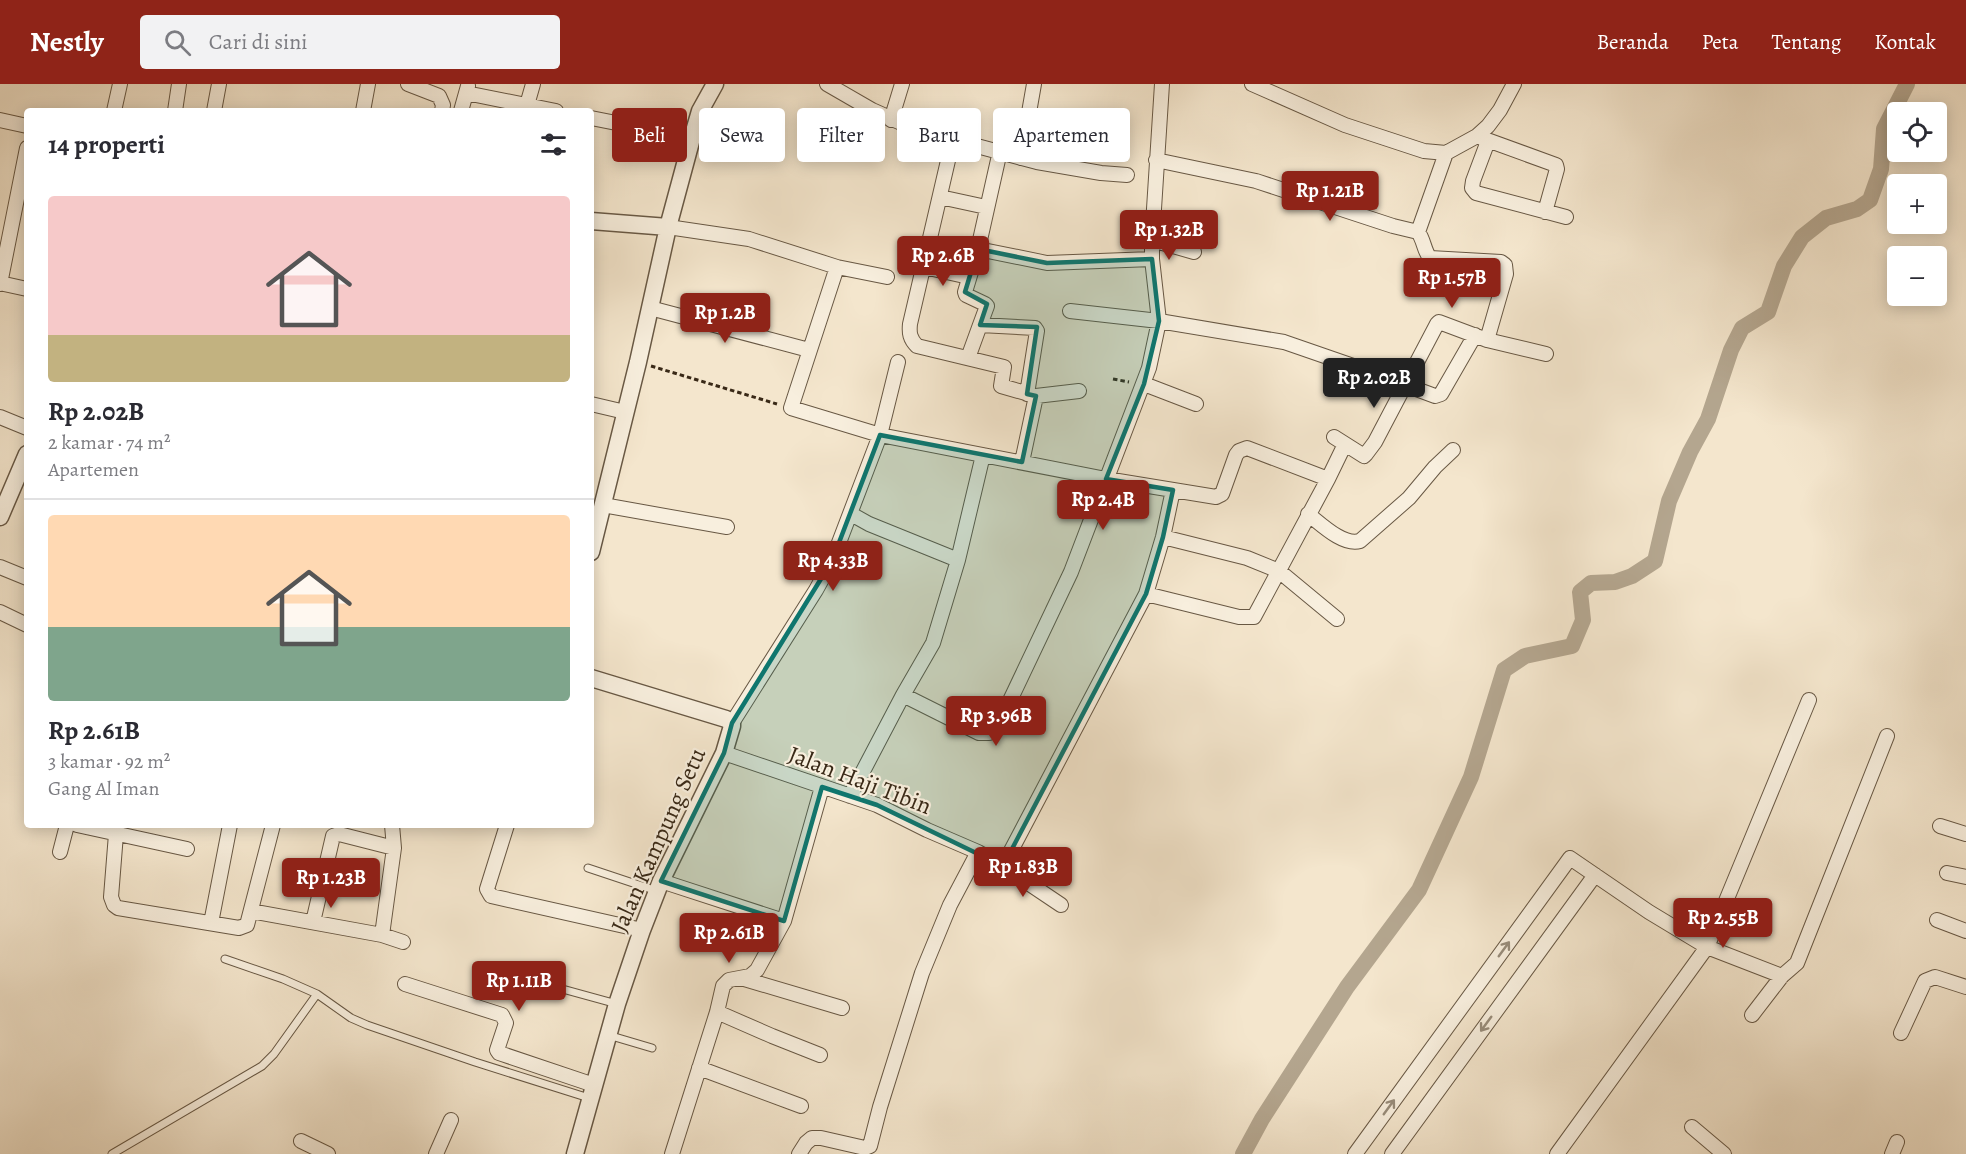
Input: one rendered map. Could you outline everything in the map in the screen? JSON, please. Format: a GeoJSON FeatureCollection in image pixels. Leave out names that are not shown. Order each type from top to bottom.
{"type":"FeatureCollection","features":[{"type":"Feature","properties":{"kind":"street"},"geometry":{"type":"LineString","coordinates":[[115,108],[120,84]]}},
{"type":"Feature","properties":{"kind":"street"},"geometry":{"type":"LineString","coordinates":[[175,108],[179,84]]}},
{"type":"Feature","properties":{"kind":"street"},"geometry":{"type":"LineString","coordinates":[[215,108],[219,84]]}},
{"type":"Feature","properties":{"kind":"street"},"geometry":{"type":"LineString","coordinates":[[364,108],[368,84]]}},
{"type":"Feature","properties":{"kind":"street"},"geometry":{"type":"LineString","coordinates":[[408,84],[439,96],[443,101],[442,108]]}},
{"type":"Feature","properties":{"kind":"street"},"geometry":{"type":"LineString","coordinates":[[527,105],[533,84]]}},
{"type":"Feature","properties":{"kind":"street"},"geometry":{"type":"LineString","coordinates":[[594,529],[603,505],[668,227],[692,138],[700,111],[715,84]]}},
{"type":"Feature","properties":{"kind":"street"},"geometry":{"type":"LineString","coordinates":[[826,84],[897,122]]}},
{"type":"Feature","properties":{"kind":"street"},"geometry":{"type":"LineString","coordinates":[[891,120],[902,84]]}},
{"type":"Feature","properties":{"kind":"street"},"geometry":{"type":"LineString","coordinates":[[1030,108],[1034,84]]}},
{"type":"Feature","properties":{"kind":"street"},"geometry":{"type":"LineString","coordinates":[[903,695],[979,733],[989,733],[997,728],[1071,572],[1144,384],[1159,321],[1152,240],[1162,84]]}},
{"type":"Feature","properties":{"kind":"street"},"geometry":{"type":"LineString","coordinates":[[1252,84],[1345,125],[1424,151],[1446,153],[1482,139],[1556,165],[1557,169],[1545,212]]}},
{"type":"Feature","properties":{"kind":"street"},"geometry":{"type":"LineString","coordinates":[[1514,84],[1482,139],[1473,191],[1566,217]]}},
{"type":"Feature","properties":{"kind":"street"},"geometry":{"type":"LineString","coordinates":[[462,108],[468,88],[542,108]]}},
{"type":"Feature","properties":{"kind":"street"},"geometry":{"type":"LineString","coordinates":[[594,119],[692,138]]}},
{"type":"Feature","properties":{"kind":"street"},"geometry":{"type":"LineString","coordinates":[[0,120],[24,125]]}},
{"type":"Feature","properties":{"kind":"street"},"geometry":{"type":"LineString","coordinates":[[1418,232],[1446,153]]}},
{"type":"Feature","properties":{"kind":"street"},"geometry":{"type":"LineString","coordinates":[[1070,311],[1159,321],[1284,342],[1432,396],[1442,394],[1481,337],[1506,274],[1505,265],[1501,262],[1430,258],[1425,242],[1418,232],[1256,181],[1156,160]]}},
{"type":"Feature","properties":{"kind":"street"},"geometry":{"type":"LineString","coordinates":[[948,162],[910,324],[912,342],[916,346],[1004,366],[1001,387],[1031,395],[1079,391]]}},
{"type":"Feature","properties":{"kind":"street"},"geometry":{"type":"LineString","coordinates":[[968,358],[987,306],[966,296],[965,292],[978,249],[996,162]]}},
{"type":"Feature","properties":{"kind":"street"},"geometry":{"type":"LineString","coordinates":[[1037,162],[1126,175]]}},
{"type":"Feature","properties":{"kind":"street"},"geometry":{"type":"LineString","coordinates":[[24,163],[0,284],[24,288]]}},
{"type":"Feature","properties":{"kind":"street"},"geometry":{"type":"LineString","coordinates":[[940,197],[986,207]]}},
{"type":"Feature","properties":{"kind":"street"},"geometry":{"type":"LineString","coordinates":[[594,221],[668,227],[749,239],[837,267],[887,276]]}},
{"type":"Feature","properties":{"kind":"street"},"geometry":{"type":"LineString","coordinates":[[1152,240],[1194,252]]}},
{"type":"Feature","properties":{"kind":"street"},"geometry":{"type":"LineString","coordinates":[[978,249],[1047,263],[1152,259]]}},
{"type":"Feature","properties":{"kind":"street"},"geometry":{"type":"LineString","coordinates":[[837,267],[790,408],[880,435],[1106,479],[1216,497],[1222,494],[1236,455],[1247,448],[1328,479]]}},
{"type":"Feature","properties":{"kind":"street"},"geometry":{"type":"LineString","coordinates":[[924,267],[969,276]]}},
{"type":"Feature","properties":{"kind":"street"},"geometry":{"type":"LineString","coordinates":[[650,308],[808,350]]}},
{"type":"Feature","properties":{"kind":"street"},"geometry":{"type":"LineString","coordinates":[[1146,594],[1239,617],[1254,617],[1328,479],[1340,441],[1364,456],[1366,454],[1375,442],[1437,324],[1442,322],[1481,337],[1546,354]]}},
{"type":"Feature","properties":{"kind":"street"},"geometry":{"type":"LineString","coordinates":[[980,325],[1035,328],[1037,331],[1022,462]]}},
{"type":"Feature","properties":{"kind":"street"},"geometry":{"type":"LineString","coordinates":[[732,723],[825,576],[880,435],[898,362]]}},
{"type":"Feature","properties":{"kind":"street"},"geometry":{"type":"LineString","coordinates":[[1144,384],[1196,404]]}},
{"type":"Feature","properties":{"kind":"street"},"geometry":{"type":"LineString","coordinates":[[594,405],[625,412]]}},
{"type":"Feature","properties":{"kind":"street"},"geometry":{"type":"LineString","coordinates":[[0,417],[24,427]]}},
{"type":"Feature","properties":{"kind":"street"},"geometry":{"type":"LineString","coordinates":[[1308,514],[1344,539],[1360,541],[1409,498],[1453,450]]}},
{"type":"Feature","properties":{"kind":"street"},"geometry":{"type":"LineString","coordinates":[[850,795],[933,643],[957,560],[983,455]]}},
{"type":"Feature","properties":{"kind":"street"},"geometry":{"type":"LineString","coordinates":[[0,517],[24,461]]}},
{"type":"Feature","properties":{"kind":"street"},"geometry":{"type":"LineString","coordinates":[[1003,866],[1146,594],[1163,537],[1173,490]]}},
{"type":"Feature","properties":{"kind":"street"},"geometry":{"type":"LineString","coordinates":[[603,505],[727,527]]}},
{"type":"Feature","properties":{"kind":"street"},"geometry":{"type":"LineString","coordinates":[[851,514],[869,524],[957,560]]}},
{"type":"Feature","properties":{"kind":"street"},"geometry":{"type":"LineString","coordinates":[[1163,537],[1247,558],[1279,571],[1338,619]]}},
{"type":"Feature","properties":{"kind":"street"},"geometry":{"type":"LineString","coordinates":[[0,567],[24,576]]}},
{"type":"Feature","properties":{"kind":"street"},"geometry":{"type":"LineString","coordinates":[[0,612],[24,624]]}},
{"type":"Feature","properties":{"kind":"street","name":"Jalan Kampung Setu"},"geometry":{"type":"LineString","coordinates":[[575,1154],[617,1004],[642,930],[659,886],[724,753],[732,730],[732,723],[726,719],[594,679]]}},
{"type":"Feature","properties":{"kind":"street"},"geometry":{"type":"LineString","coordinates":[[1557,1154],[1707,947],[1809,700]]}},
{"type":"Feature","properties":{"kind":"street"},"geometry":{"type":"LineString","coordinates":[[1752,1015],[1782,976],[1797,963],[1887,736]]}},
{"type":"Feature","properties":{"kind":"street","name":"Jalan Haji Tibin"},"geometry":{"type":"LineString","coordinates":[[724,753],[877,805],[978,852],[1061,905]]}},
{"type":"Feature","properties":{"kind":"street"},"geometry":{"type":"LineString","coordinates":[[672,1154],[717,1012],[723,986],[726,982],[750,976],[757,970],[784,921],[822,788]]}},
{"type":"Feature","properties":{"kind":"street"},"geometry":{"type":"LineString","coordinates":[[1940,826],[1966,834]]}},
{"type":"Feature","properties":{"kind":"street"},"geometry":{"type":"LineString","coordinates":[[60,852],[66,828]]}},
{"type":"Feature","properties":{"kind":"street"},"geometry":{"type":"LineString","coordinates":[[89,828],[187,849]]}},
{"type":"Feature","properties":{"kind":"street"},"geometry":{"type":"LineString","coordinates":[[211,923],[229,828]]}},
{"type":"Feature","properties":{"kind":"street"},"geometry":{"type":"LineString","coordinates":[[116,834],[111,897],[118,908],[244,927],[247,925],[272,828]]}},
{"type":"Feature","properties":{"kind":"street"},"geometry":{"type":"LineString","coordinates":[[382,935],[394,848],[392,828]]}},
{"type":"Feature","properties":{"kind":"street"},"geometry":{"type":"LineString","coordinates":[[506,828],[487,889],[490,896],[642,930]]}},
{"type":"Feature","properties":{"kind":"street"},"geometry":{"type":"LineString","coordinates":[[313,922],[333,836],[339,834],[394,848]]}},
{"type":"Feature","properties":{"kind":"street"},"geometry":{"type":"LineString","coordinates":[[799,1154],[812,1138],[865,1148],[870,1146],[922,973],[950,905],[978,852]]}},
{"type":"Feature","properties":{"kind":"street"},"geometry":{"type":"LineString","coordinates":[[1355,1154],[1570,858],[1649,912],[1707,947],[1782,976]]}},
{"type":"Feature","properties":{"kind":"street"},"geometry":{"type":"LineString","coordinates":[[1947,873],[1966,877]]}},
{"type":"Feature","properties":{"kind":"street"},"geometry":{"type":"LineString","coordinates":[[1392,1154],[1594,875]]}},
{"type":"Feature","properties":{"kind":"street"},"geometry":{"type":"LineString","coordinates":[[659,886],[784,921]]}},
{"type":"Feature","properties":{"kind":"street"},"geometry":{"type":"LineString","coordinates":[[251,910],[382,935],[404,942]]}},
{"type":"Feature","properties":{"kind":"street"},"geometry":{"type":"LineString","coordinates":[[1937,920],[1966,931]]}},
{"type":"Feature","properties":{"kind":"street"},"geometry":{"type":"LineString","coordinates":[[1901,1033],[1925,981],[1935,977],[1966,987]]}},
{"type":"Feature","properties":{"kind":"street"},"geometry":{"type":"LineString","coordinates":[[741,978],[842,1008]]}},
{"type":"Feature","properties":{"kind":"street"},"geometry":{"type":"LineString","coordinates":[[405,984],[502,1015],[506,1023],[497,1050],[499,1053],[592,1092]]}},
{"type":"Feature","properties":{"kind":"street"},"geometry":{"type":"LineString","coordinates":[[717,1012],[820,1055]]}},
{"type":"Feature","properties":{"kind":"street"},"geometry":{"type":"LineString","coordinates":[[699,1068],[801,1106]]}},
{"type":"Feature","properties":{"kind":"street"},"geometry":{"type":"LineString","coordinates":[[436,1154],[451,1120]]}},
{"type":"Feature","properties":{"kind":"street"},"geometry":{"type":"LineString","coordinates":[[1692,1127],[1724,1154]]}},
{"type":"Feature","properties":{"kind":"street"},"geometry":{"type":"LineString","coordinates":[[301,1141],[328,1154]]}},
{"type":"Feature","properties":{"kind":"lane"},"geometry":{"type":"LineString","coordinates":[[588,868],[659,886]]}},
{"type":"Feature","properties":{"kind":"lane"},"geometry":{"type":"LineString","coordinates":[[225,959],[283,979],[317,994],[351,1018],[367,1024],[465,1059],[592,1092]]}},
{"type":"Feature","properties":{"kind":"lane"},"geometry":{"type":"LineString","coordinates":[[526,979],[617,1004]]}},
{"type":"Feature","properties":{"kind":"lane"},"geometry":{"type":"LineString","coordinates":[[112,1154],[262,1066],[274,1054],[317,994]]}},
{"type":"Feature","properties":{"kind":"lane"},"geometry":{"type":"LineString","coordinates":[[608,1035],[652,1048]]}},
{"type":"Feature","properties":{"kind":"path"},"geometry":{"type":"LineString","coordinates":[[651,366],[790,408]]}},
{"type":"Feature","properties":{"kind":"highlighted area"},"geometry":{"type":"Polygon","coordinates":[[[978,249],[1047,263],[1152,259],[1159,321],[1144,384],[1106,479],[1173,490],[1163,537],[1146,594],[1003,866],[877,805],[822,787],[784,921],[661,881],[724,753],[732,723],[832,561],[880,435],[1022,462],[1036,396],[1027,394],[1037,327],[980,325],[987,304],[965,292],[978,249]]]}},
{"type":"Feature","properties":{"kind":"waterway"},"geometry":{"type":"LineString","coordinates":[[1243,1154],[1262,1119],[1347,987],[1419,890],[1471,777],[1504,670],[1525,656],[1572,646],[1583,620],[1580,592],[1591,583],[1615,582],[1632,576],[1655,561],[1669,501],[1690,452],[1708,419],[1731,350],[1742,328],[1768,312],[1784,266],[1802,237],[1826,218],[1857,209],[1870,200],[1881,169],[1884,129],[1907,84]]}}]}
